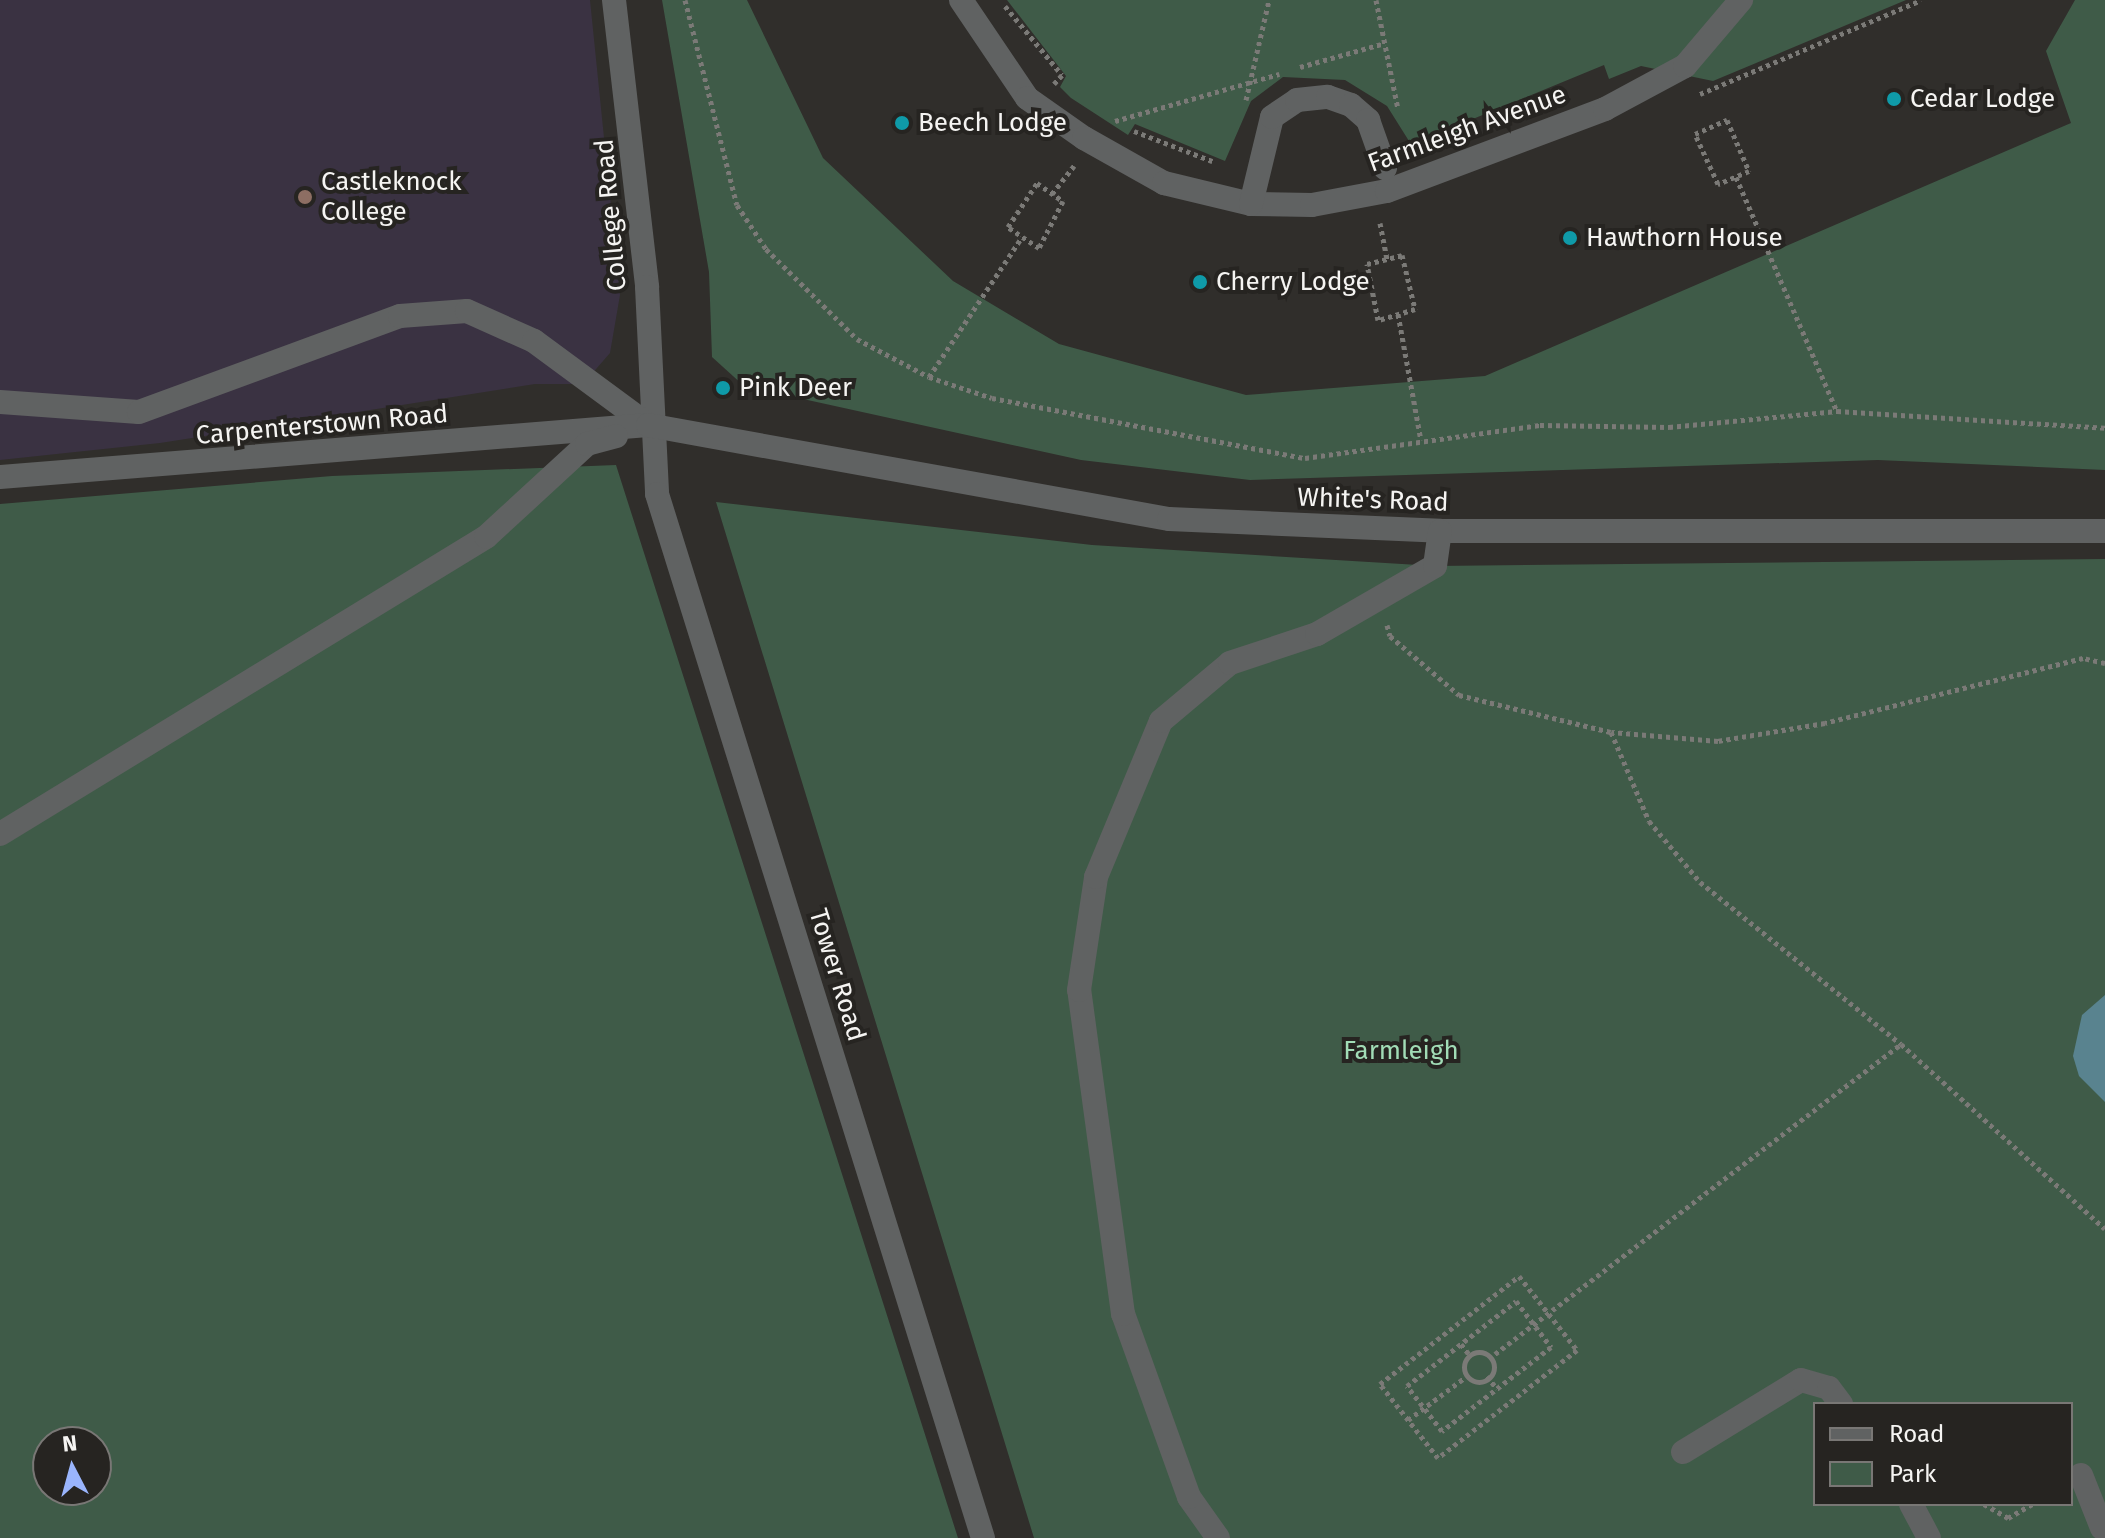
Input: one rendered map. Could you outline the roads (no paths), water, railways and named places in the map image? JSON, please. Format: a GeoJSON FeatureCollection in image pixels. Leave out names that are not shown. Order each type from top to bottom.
{"type":"FeatureCollection","features":[{"type":"Feature","properties":{"kind":"street","name":"College Road"},"geometry":{"type":"LineString","coordinates":[[614,0],[647,287],[648,425]]}},
{"type":"Feature","properties":{"kind":"street","name":"Farmleigh Avenue"},"geometry":{"type":"LineString","coordinates":[[961,0],[1027,98],[1084,138],[1164,183],[1251,204],[1312,205],[1387,191],[1605,109],[1685,66],[1741,0]]}},
{"type":"Feature","properties":{"kind":"street"},"geometry":{"type":"LineString","coordinates":[[1251,204],[1272,117],[1297,100],[1328,97],[1351,105],[1368,120],[1385,168]]}},
{"type":"Feature","properties":{"kind":"street"},"geometry":{"type":"LineString","coordinates":[[0,402],[139,412],[400,316],[467,311],[534,341],[648,425]]}},
{"type":"Feature","properties":{"kind":"street"},"geometry":{"type":"LineString","coordinates":[[0,834],[486,537],[587,444],[648,425]]}},
{"type":"Feature","properties":{"kind":"street","name":"Carpenterstown Road"},"geometry":{"type":"LineString","coordinates":[[0,477],[648,425]]}},
{"type":"Feature","properties":{"kind":"street","name":"White's Road"},"geometry":{"type":"LineString","coordinates":[[648,425],[1169,519],[1440,531],[2105,531]]}},
{"type":"Feature","properties":{"kind":"street","name":"Tower Road"},"geometry":{"type":"LineString","coordinates":[[648,425],[657,494],[983,1538]]}},
{"type":"Feature","properties":{"kind":"street"},"geometry":{"type":"LineString","coordinates":[[1218,1538],[1189,1497],[1123,1314],[1079,990],[1096,877],[1161,721],[1230,663],[1317,634],[1435,566],[1440,531]]}},
{"type":"Feature","properties":{"kind":"street"},"geometry":{"type":"LineString","coordinates":[[1683,1452],[1801,1380],[1829,1388],[1840,1402]]}},
{"type":"Feature","properties":{"kind":"street"},"geometry":{"type":"LineString","coordinates":[[2081,1475],[2102,1528]]}},
{"type":"Feature","properties":{"kind":"street"},"geometry":{"type":"LineString","coordinates":[[1912,1506],[1929,1538]]}},
{"type":"Feature","properties":{"kind":"water"},"geometry":{"type":"Polygon","coordinates":[[[2105,995],[2105,1102],[2079,1076],[2073,1056],[2082,1015],[2105,995]]]}},
{"type":"Feature","properties":{"kind":"place","name":"Cedar Lodge"},"geometry":{"type":"Point","coordinates":[1894,99]}},
{"type":"Feature","properties":{"kind":"place","name":"Beech Lodge"},"geometry":{"type":"Point","coordinates":[902,123]}},
{"type":"Feature","properties":{"kind":"place","name":"Castleknock College"},"geometry":{"type":"Point","coordinates":[305,197]}},
{"type":"Feature","properties":{"kind":"place","name":"Hawthorn House"},"geometry":{"type":"Point","coordinates":[1570,238]}},
{"type":"Feature","properties":{"kind":"place","name":"Cherry Lodge"},"geometry":{"type":"Point","coordinates":[1200,282]}},
{"type":"Feature","properties":{"kind":"place","name":"Pink Deer"},"geometry":{"type":"Point","coordinates":[723,388]}},
{"type":"Feature","properties":{"kind":"park label","name":"Farmleigh"},"geometry":{"type":"Point","coordinates":[1401,1051]}}]}
